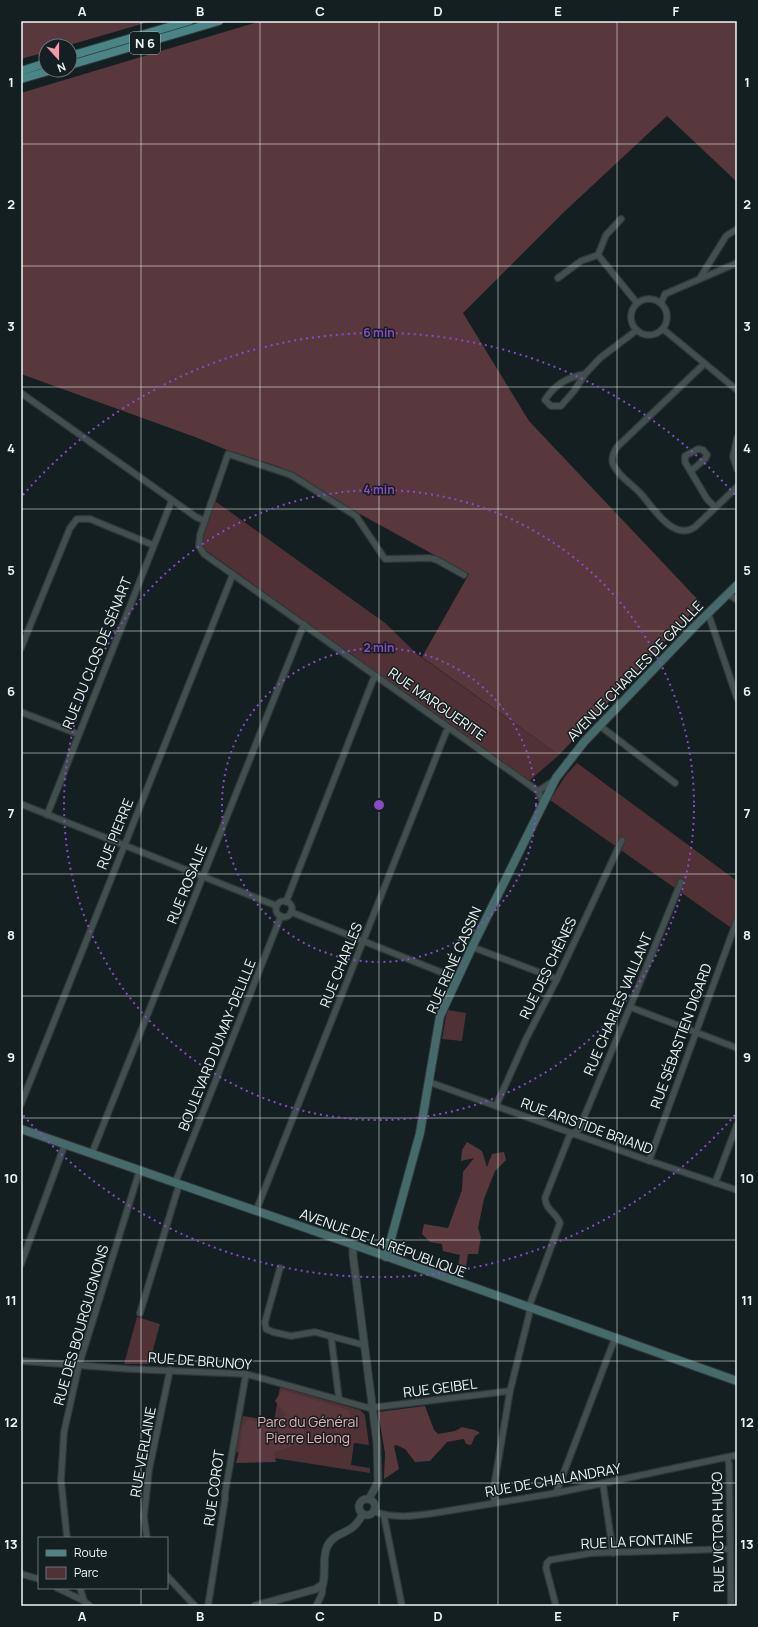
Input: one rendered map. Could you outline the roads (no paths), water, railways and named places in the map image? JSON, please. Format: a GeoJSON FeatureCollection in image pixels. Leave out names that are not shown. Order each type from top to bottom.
{"type":"FeatureCollection","features":[{"type":"Feature","properties":{"kind":"main road","name":"N 6"},"geometry":{"type":"LineString","coordinates":[[78,54],[190,21]]}},
{"type":"Feature","properties":{"kind":"main road","name":"N 6"},"geometry":{"type":"LineString","coordinates":[[78,63],[219,21]]}},
{"type":"Feature","properties":{"kind":"main road"},"geometry":{"type":"LineString","coordinates":[[21,71],[38,66]]}},
{"type":"Feature","properties":{"kind":"main road"},"geometry":{"type":"LineString","coordinates":[[21,79],[38,74]]}},
{"type":"Feature","properties":{"kind":"main road","name":"AVENUE CHARLES DE GAULLE"},"geometry":{"type":"LineString","coordinates":[[556,778],[584,742],[708,613],[737,585]]}},
{"type":"Feature","properties":{"kind":"main road","name":"RUE RENÉ CASSIN"},"geometry":{"type":"LineString","coordinates":[[386,1257],[420,1133],[440,1016],[472,947],[556,778]]}},
{"type":"Feature","properties":{"kind":"main road","name":"AVENUE DE LA RÉPUBLIQUE"},"geometry":{"type":"LineString","coordinates":[[21,1129],[140,1169],[177,1184],[737,1382]]}},
{"type":"Feature","properties":{"kind":"street"},"geometry":{"type":"LineString","coordinates":[[558,278],[581,261],[598,255],[606,235],[621,219]]}},
{"type":"Feature","properties":{"kind":"street"},"geometry":{"type":"LineString","coordinates":[[700,278],[726,236],[737,229]]}},
{"type":"Feature","properties":{"kind":"street"},"geometry":{"type":"LineString","coordinates":[[598,255],[637,303]]}},
{"type":"Feature","properties":{"kind":"street"},"geometry":{"type":"LineString","coordinates":[[661,303],[665,294],[737,263]]}},
{"type":"Feature","properties":{"kind":"street"},"geometry":{"type":"LineString","coordinates":[[648,299],[661,303],[667,313],[667,322],[663,329],[658,333],[649,335],[643,334],[637,330],[631,321],[631,314],[637,303],[648,299]]}},
{"type":"Feature","properties":{"kind":"street"},"geometry":{"type":"LineString","coordinates":[[663,329],[737,390]]}},
{"type":"Feature","properties":{"kind":"street"},"geometry":{"type":"LineString","coordinates":[[585,374],[572,377],[563,382],[550,392],[545,400],[551,406],[561,406],[574,392],[585,374],[600,358],[637,330]]}},
{"type":"Feature","properties":{"kind":"street"},"geometry":{"type":"LineString","coordinates":[[704,364],[617,447],[612,454],[613,462],[616,470],[641,494],[663,521],[675,529],[685,531],[690,530],[737,487]]}},
{"type":"Feature","properties":{"kind":"street"},"geometry":{"type":"LineString","coordinates":[[21,393],[196,517],[205,521],[228,454],[291,475],[356,516],[385,559],[430,558],[437,560],[464,575]]}},
{"type":"Feature","properties":{"kind":"street"},"geometry":{"type":"LineString","coordinates":[[737,438],[733,457],[737,469]]}},
{"type":"Feature","properties":{"kind":"street"},"geometry":{"type":"LineString","coordinates":[[691,472],[707,499],[715,508]]}},
{"type":"Feature","properties":{"kind":"street","name":"RUE DU CLOS DE SÉNART"},"geometry":{"type":"LineString","coordinates":[[47,815],[172,500]]}},
{"type":"Feature","properties":{"kind":"street"},"geometry":{"type":"LineString","coordinates":[[21,648],[70,528],[77,519],[90,519],[153,545]]}},
{"type":"Feature","properties":{"kind":"street","name":"RUE MARGUERITE"},"geometry":{"type":"LineString","coordinates":[[205,521],[200,535],[199,546],[204,554],[538,791]]}},
{"type":"Feature","properties":{"kind":"street","name":"RUE PIERRE"},"geometry":{"type":"LineString","coordinates":[[21,1104],[232,574]]}},
{"type":"Feature","properties":{"kind":"street"},"geometry":{"type":"LineString","coordinates":[[728,594],[737,600]]}},
{"type":"Feature","properties":{"kind":"street"},"geometry":{"type":"LineString","coordinates":[[708,613],[737,698]]}},
{"type":"Feature","properties":{"kind":"street","name":"RUE ROSALIE"},"geometry":{"type":"LineString","coordinates":[[92,1153],[304,624]]}},
{"type":"Feature","properties":{"kind":"street"},"geometry":{"type":"LineString","coordinates":[[286,902],[373,680],[376,676]]}},
{"type":"Feature","properties":{"kind":"street"},"geometry":{"type":"LineString","coordinates":[[21,712],[78,734]]}},
{"type":"Feature","properties":{"kind":"street"},"geometry":{"type":"LineString","coordinates":[[600,726],[675,783]]}},
{"type":"Feature","properties":{"kind":"street","name":"RUE CHARLES"},"geometry":{"type":"LineString","coordinates":[[256,1211],[449,728]]}},
{"type":"Feature","properties":{"kind":"street"},"geometry":{"type":"LineString","coordinates":[[543,802],[538,791],[556,778]]}},
{"type":"Feature","properties":{"kind":"street"},"geometry":{"type":"LineString","coordinates":[[21,804],[277,906]]}},
{"type":"Feature","properties":{"kind":"street","name":"RUE DES CHÊNES"},"geometry":{"type":"LineString","coordinates":[[496,1106],[528,1035],[557,979],[622,840]]}},
{"type":"Feature","properties":{"kind":"street","name":"RUE CHARLES VAILLANT"},"geometry":{"type":"LineString","coordinates":[[530,1309],[530,1304],[560,1223],[546,1205],[545,1198],[569,1136],[578,1129],[681,882]]}},
{"type":"Feature","properties":{"kind":"street"},"geometry":{"type":"LineString","coordinates":[[280,902],[286,902],[291,907],[291,912],[286,917],[281,916],[277,913],[277,906],[280,902]]}},
{"type":"Feature","properties":{"kind":"street"},"geometry":{"type":"LineString","coordinates":[[291,912],[458,979]]}},
{"type":"Feature","properties":{"kind":"street","name":"BOULEVARD DUMAY-DELILLE"},"geometry":{"type":"LineString","coordinates":[[140,1313],[177,1184],[281,916]]}},
{"type":"Feature","properties":{"kind":"street","name":"RUE SÉBASTIEN DIGARD"},"geometry":{"type":"LineString","coordinates":[[649,1161],[737,920]]}},
{"type":"Feature","properties":{"kind":"street"},"geometry":{"type":"LineString","coordinates":[[472,947],[557,979]]}},
{"type":"Feature","properties":{"kind":"street"},"geometry":{"type":"LineString","coordinates":[[630,1007],[696,1031],[737,1048]]}},
{"type":"Feature","properties":{"kind":"street","name":"RUE ARISTIDE BRIAND"},"geometry":{"type":"LineString","coordinates":[[429,1082],[649,1161],[737,1190]]}},
{"type":"Feature","properties":{"kind":"street"},"geometry":{"type":"LineString","coordinates":[[715,1183],[737,1125]]}},
{"type":"Feature","properties":{"kind":"street"},"geometry":{"type":"LineString","coordinates":[[21,1264],[65,1144]]}},
{"type":"Feature","properties":{"kind":"street","name":"RUE DES BOURGUIGNONS"},"geometry":{"type":"LineString","coordinates":[[67,1537],[61,1480],[64,1432],[79,1365],[140,1169]]}},
{"type":"Feature","properties":{"kind":"street"},"geometry":{"type":"LineString","coordinates":[[353,1245],[353,1256],[364,1345],[378,1443],[379,1478],[376,1488],[369,1500]]}},
{"type":"Feature","properties":{"kind":"street"},"geometry":{"type":"LineString","coordinates":[[280,1268],[265,1322],[266,1328],[272,1332],[291,1336],[315,1332],[364,1345]]}},
{"type":"Feature","properties":{"kind":"street"},"geometry":{"type":"LineString","coordinates":[[494,1503],[493,1492],[510,1391],[530,1309]]}},
{"type":"Feature","properties":{"kind":"street"},"geometry":{"type":"LineString","coordinates":[[331,1336],[339,1399]]}},
{"type":"Feature","properties":{"kind":"street"},"geometry":{"type":"LineString","coordinates":[[556,1493],[615,1338]]}},
{"type":"Feature","properties":{"kind":"street","name":"RUE DE BRUNOY"},"geometry":{"type":"LineString","coordinates":[[21,1361],[246,1374],[372,1408]]}},
{"type":"Feature","properties":{"kind":"street","name":"RUE VERLAINE"},"geometry":{"type":"LineString","coordinates":[[147,1537],[144,1517],[149,1470],[170,1370]]}},
{"type":"Feature","properties":{"kind":"street","name":"RUE COROT"},"geometry":{"type":"LineString","coordinates":[[208,1606],[226,1500],[225,1493],[234,1438],[246,1374]]}},
{"type":"Feature","properties":{"kind":"street","name":"RUE GEIBEL"},"geometry":{"type":"LineString","coordinates":[[372,1408],[510,1391]]}},
{"type":"Feature","properties":{"kind":"street","name":"RUE DE CHALANDRAY"},"geometry":{"type":"LineString","coordinates":[[374,1511],[384,1516],[421,1515],[556,1493],[737,1456]]}},
{"type":"Feature","properties":{"kind":"street","name":"RUE VICTOR HUGO"},"geometry":{"type":"LineString","coordinates":[[728,1458],[731,1606]]}},
{"type":"Feature","properties":{"kind":"street"},"geometry":{"type":"LineString","coordinates":[[603,1484],[613,1553]]}},
{"type":"Feature","properties":{"kind":"street"},"geometry":{"type":"LineString","coordinates":[[364,1500],[369,1500],[374,1504],[374,1511],[370,1514],[363,1514],[359,1509],[359,1504],[364,1500]]}},
{"type":"Feature","properties":{"kind":"street"},"geometry":{"type":"LineString","coordinates":[[316,1606],[322,1594],[325,1554],[328,1546],[332,1539],[355,1525],[363,1514]]}},
{"type":"Feature","properties":{"kind":"street"},"geometry":{"type":"LineString","coordinates":[[384,1516],[402,1606]]}},
{"type":"Feature","properties":{"kind":"street","name":"RUE LA FONTAINE"},"geometry":{"type":"LineString","coordinates":[[556,1606],[546,1568],[546,1563],[550,1560],[592,1553],[730,1549]]}},
{"type":"Feature","properties":{"kind":"street"},"geometry":{"type":"LineString","coordinates":[[21,1574],[38,1580]]}},
{"type":"Feature","properties":{"kind":"street"},"geometry":{"type":"LineString","coordinates":[[168,1577],[195,1606]]}},
{"type":"Feature","properties":{"kind":"street"},"geometry":{"type":"LineString","coordinates":[[255,1606],[316,1589],[323,1584]]}},
{"type":"Feature","properties":{"kind":"street"},"geometry":{"type":"LineString","coordinates":[[59,1589],[84,1601],[90,1606]]}},
{"type":"Feature","properties":{"kind":"street"},"geometry":{"type":"LineString","coordinates":[[80,1589],[84,1601]]}},
{"type":"Feature","properties":{"kind":"park label","name":"Parc du Général Pierre Lelong"},"geometry":{"type":"Point","coordinates":[308,1430]}}]}
